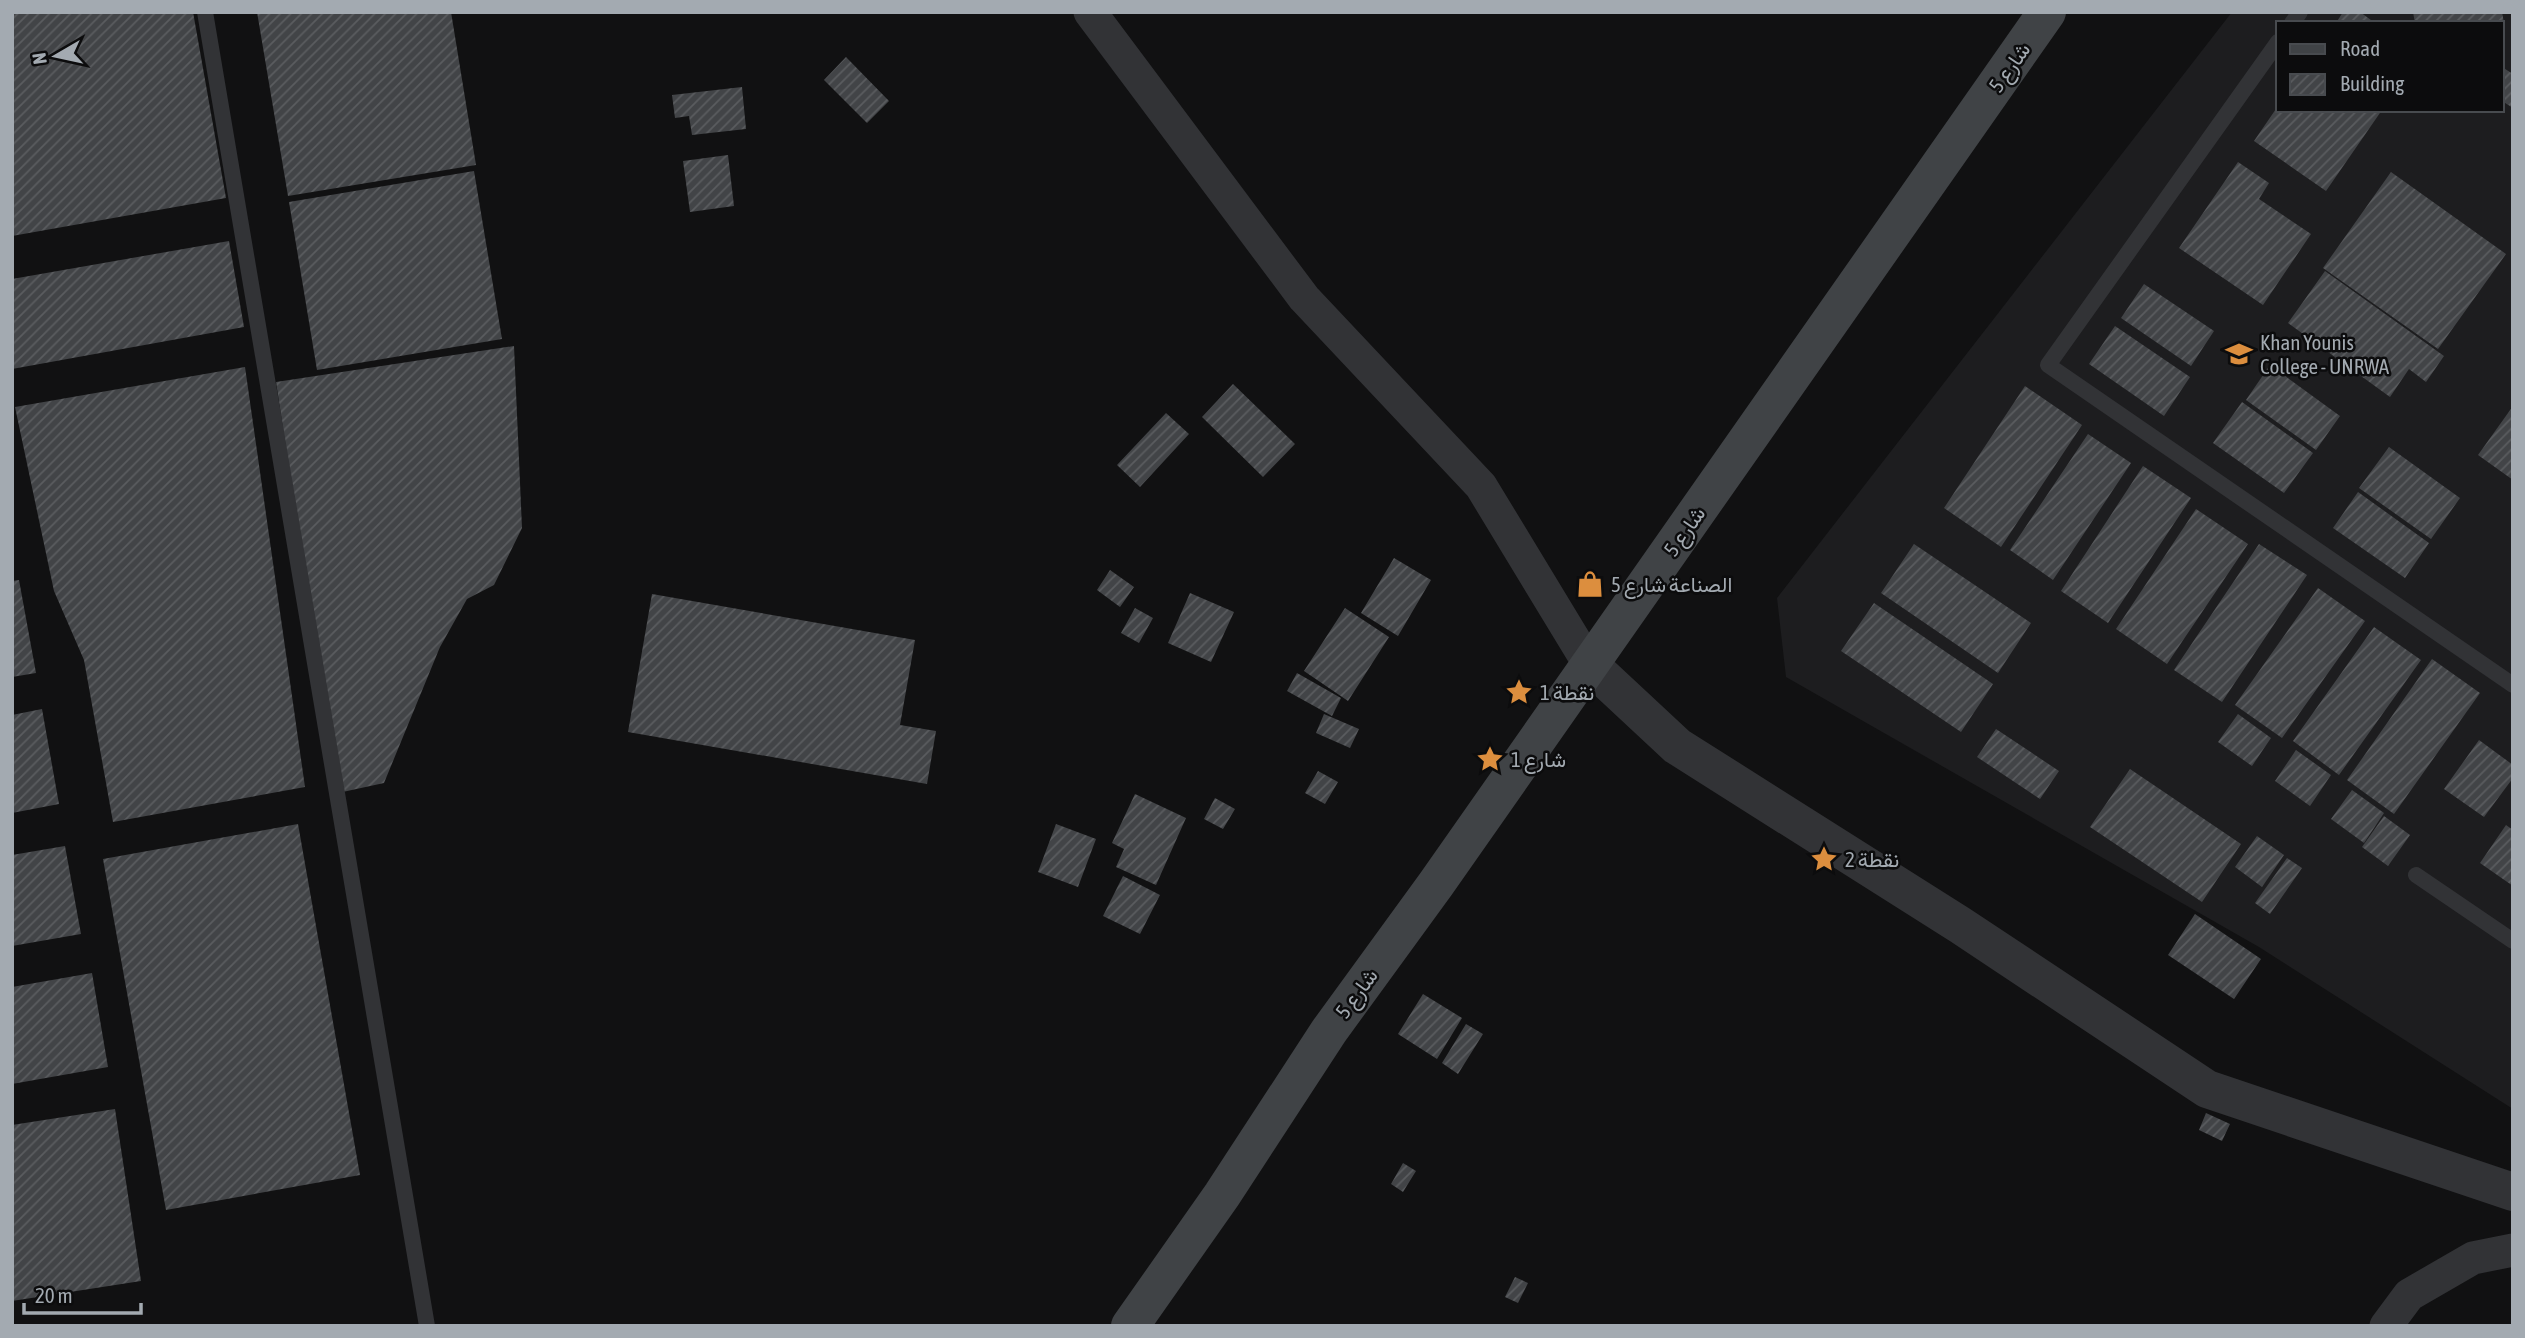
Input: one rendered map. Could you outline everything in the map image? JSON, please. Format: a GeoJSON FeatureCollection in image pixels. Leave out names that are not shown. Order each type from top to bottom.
{"type":"FeatureCollection","features":[{"type":"Feature","properties":{"kind":"main road","name":"شارع 5"},"geometry":{"type":"LineString","coordinates":[[1130,1326],[1222,1195],[1329,1031],[1436,884],[2047,12]]}},
{"type":"Feature","properties":{"kind":"street"},"geometry":{"type":"LineString","coordinates":[[1090,12],[1304,298],[1481,486],[1589,664],[1677,746],[1960,925],[2207,1089],[2513,1192]]}},
{"type":"Feature","properties":{"kind":"street"},"geometry":{"type":"LineString","coordinates":[[2386,1326],[2409,1294],[2473,1258],[2513,1250]]}},
{"type":"Feature","properties":{"kind":"lane"},"geometry":{"type":"LineString","coordinates":[[205,12],[427,1326]]}},
{"type":"Feature","properties":{"kind":"lane"},"geometry":{"type":"LineString","coordinates":[[2276,45],[2048,365],[2513,685]]}},
{"type":"Feature","properties":{"kind":"lane"},"geometry":{"type":"LineString","coordinates":[[2416,875],[2513,941]]}},
{"type":"Feature","properties":{"kind":"shaded area","name":"Khan Younis College - UNRWA"},"geometry":{"type":"Polygon","coordinates":[[[2232,12],[2513,12],[2513,1109],[2259,947],[1786,677],[1777,598],[2232,12]]]}},
{"type":"Feature","properties":{"kind":"building"},"geometry":{"type":"Polygon","coordinates":[[[12,12],[193,12],[226,198],[12,236],[12,12]]]}},
{"type":"Feature","properties":{"kind":"building"},"geometry":{"type":"Polygon","coordinates":[[[257,12],[451,12],[476,165],[288,196],[257,12]]]}},
{"type":"Feature","properties":{"kind":"building"},"geometry":{"type":"Polygon","coordinates":[[[2343,12],[2360,12],[2372,21],[2337,21],[2343,12]]]}},
{"type":"Feature","properties":{"kind":"building"},"geometry":{"type":"Polygon","coordinates":[[[2413,12],[2502,12],[2504,21],[2415,21],[2413,12]]]}},
{"type":"Feature","properties":{"kind":"building"},"geometry":{"type":"Polygon","coordinates":[[[846,57],[889,101],[867,123],[824,80],[846,57]]]}},
{"type":"Feature","properties":{"kind":"building"},"geometry":{"type":"Polygon","coordinates":[[[2504,68],[2513,74],[2513,108],[2504,102],[2504,68]]]}},
{"type":"Feature","properties":{"kind":"building"},"geometry":{"type":"Polygon","coordinates":[[[742,87],[746,129],[692,135],[689,116],[675,118],[672,95],[742,87]]]}},
{"type":"Feature","properties":{"kind":"building"},"geometry":{"type":"Polygon","coordinates":[[[2276,109],[2276,112],[2381,112],[2326,191],[2254,141],[2276,109]]]}},
{"type":"Feature","properties":{"kind":"building"},"geometry":{"type":"Polygon","coordinates":[[[728,155],[734,206],[690,212],[683,161],[728,155]]]}},
{"type":"Feature","properties":{"kind":"building"},"geometry":{"type":"Polygon","coordinates":[[[2238,162],[2269,183],[2259,199],[2311,234],[2263,305],[2179,248],[2238,162]]]}},
{"type":"Feature","properties":{"kind":"building"},"geometry":{"type":"Polygon","coordinates":[[[474,171],[502,339],[317,370],[289,202],[474,171]]]}},
{"type":"Feature","properties":{"kind":"building"},"geometry":{"type":"Polygon","coordinates":[[[2391,172],[2506,254],[2438,349],[2323,268],[2391,172]]]}},
{"type":"Feature","properties":{"kind":"building"},"geometry":{"type":"Polygon","coordinates":[[[229,241],[244,327],[12,369],[12,279],[229,241]]]}},
{"type":"Feature","properties":{"kind":"building"},"geometry":{"type":"Polygon","coordinates":[[[2325,271],[2444,356],[2426,382],[2409,369],[2390,397],[2288,323],[2325,271]]]}},
{"type":"Feature","properties":{"kind":"building"},"geometry":{"type":"Polygon","coordinates":[[[2144,284],[2214,331],[2191,366],[2121,318],[2144,284]]]}},
{"type":"Feature","properties":{"kind":"building"},"geometry":{"type":"Polygon","coordinates":[[[2115,326],[2190,377],[2164,416],[2089,364],[2115,326]]]}},
{"type":"Feature","properties":{"kind":"building"},"geometry":{"type":"Polygon","coordinates":[[[514,346],[522,528],[494,585],[467,599],[440,647],[384,783],[338,793],[276,382],[514,346]]]}},
{"type":"Feature","properties":{"kind":"building"},"geometry":{"type":"Polygon","coordinates":[[[2270,365],[2340,416],[2316,450],[2246,400],[2270,365]]]}},
{"type":"Feature","properties":{"kind":"building"},"geometry":{"type":"Polygon","coordinates":[[[245,367],[305,787],[113,822],[84,660],[54,591],[15,407],[245,367]]]}},
{"type":"Feature","properties":{"kind":"building"},"geometry":{"type":"Polygon","coordinates":[[[1233,384],[1295,444],[1263,477],[1202,417],[1233,384]]]}},
{"type":"Feature","properties":{"kind":"building"},"geometry":{"type":"Polygon","coordinates":[[[2025,386],[2082,425],[2001,547],[1944,508],[2025,386]]]}},
{"type":"Feature","properties":{"kind":"building"},"geometry":{"type":"Polygon","coordinates":[[[2242,402],[2313,453],[2284,493],[2213,443],[2242,402]]]}},
{"type":"Feature","properties":{"kind":"building"},"geometry":{"type":"Polygon","coordinates":[[[2513,406],[2513,480],[2478,455],[2513,406]]]}},
{"type":"Feature","properties":{"kind":"building"},"geometry":{"type":"Polygon","coordinates":[[[1166,413],[1189,434],[1140,487],[1117,465],[1166,413]]]}},
{"type":"Feature","properties":{"kind":"building"},"geometry":{"type":"Polygon","coordinates":[[[2088,434],[2131,463],[2053,580],[2010,550],[2088,434]]]}},
{"type":"Feature","properties":{"kind":"building"},"geometry":{"type":"Polygon","coordinates":[[[2389,447],[2460,498],[2431,539],[2359,488],[2389,447]]]}},
{"type":"Feature","properties":{"kind":"building"},"geometry":{"type":"Polygon","coordinates":[[[2143,466],[2191,498],[2108,623],[2061,591],[2143,466]]]}},
{"type":"Feature","properties":{"kind":"building"},"geometry":{"type":"Polygon","coordinates":[[[2358,492],[2429,543],[2405,578],[2333,528],[2358,492]]]}},
{"type":"Feature","properties":{"kind":"building"},"geometry":{"type":"Polygon","coordinates":[[[2196,509],[2248,544],[2167,664],[2116,629],[2196,509]]]}},
{"type":"Feature","properties":{"kind":"building"},"geometry":{"type":"Polygon","coordinates":[[[1914,544],[2031,623],[1998,673],[1881,593],[1914,544]]]}},
{"type":"Feature","properties":{"kind":"building"},"geometry":{"type":"Polygon","coordinates":[[[2259,544],[2307,575],[2222,702],[2174,670],[2259,544]]]}},
{"type":"Feature","properties":{"kind":"building"},"geometry":{"type":"Polygon","coordinates":[[[1394,558],[1431,580],[1398,636],[1361,613],[1394,558]]]}},
{"type":"Feature","properties":{"kind":"building"},"geometry":{"type":"Polygon","coordinates":[[[1110,570],[1134,587],[1120,607],[1097,590],[1110,570]]]}},
{"type":"Feature","properties":{"kind":"building"},"geometry":{"type":"Polygon","coordinates":[[[19,580],[36,673],[12,677],[12,581],[19,580]]]}},
{"type":"Feature","properties":{"kind":"building"},"geometry":{"type":"Polygon","coordinates":[[[2318,588],[2365,621],[2282,738],[2235,705],[2318,588]]]}},
{"type":"Feature","properties":{"kind":"building"},"geometry":{"type":"Polygon","coordinates":[[[1190,593],[1234,612],[1211,662],[1168,643],[1190,593]]]}},
{"type":"Feature","properties":{"kind":"building"},"geometry":{"type":"Polygon","coordinates":[[[652,594],[915,640],[900,725],[936,731],[927,784],[628,732],[652,594]]]}},
{"type":"Feature","properties":{"kind":"building"},"geometry":{"type":"Polygon","coordinates":[[[1874,603],[1993,684],[1961,732],[1841,651],[1874,603]]]}},
{"type":"Feature","properties":{"kind":"building"},"geometry":{"type":"Polygon","coordinates":[[[1135,608],[1153,618],[1139,643],[1121,633],[1135,608]]]}},
{"type":"Feature","properties":{"kind":"building"},"geometry":{"type":"Polygon","coordinates":[[[1345,608],[1389,637],[1348,701],[1304,671],[1345,608]]]}},
{"type":"Feature","properties":{"kind":"building"},"geometry":{"type":"Polygon","coordinates":[[[2374,627],[2421,660],[2339,775],[2293,741],[2374,627]]]}},
{"type":"Feature","properties":{"kind":"building"},"geometry":{"type":"Polygon","coordinates":[[[2432,659],[2480,693],[2394,814],[2347,780],[2432,659]]]}},
{"type":"Feature","properties":{"kind":"building"},"geometry":{"type":"Polygon","coordinates":[[[1297,673],[1341,698],[1332,716],[1287,691],[1297,673]]]}},
{"type":"Feature","properties":{"kind":"building"},"geometry":{"type":"Polygon","coordinates":[[[42,709],[59,804],[12,813],[12,715],[42,709]]]}},
{"type":"Feature","properties":{"kind":"building"},"geometry":{"type":"Polygon","coordinates":[[[1324,714],[1359,729],[1350,748],[1316,733],[1324,714]]]}},
{"type":"Feature","properties":{"kind":"building"},"geometry":{"type":"Polygon","coordinates":[[[2238,714],[2271,738],[2252,766],[2218,742],[2238,714]]]}},
{"type":"Feature","properties":{"kind":"building"},"geometry":{"type":"Polygon","coordinates":[[[1996,729],[2059,771],[2040,799],[1977,757],[1996,729]]]}},
{"type":"Feature","properties":{"kind":"building"},"geometry":{"type":"Polygon","coordinates":[[[2479,740],[2513,765],[2513,778],[2484,817],[2444,789],[2479,740]]]}},
{"type":"Feature","properties":{"kind":"building"},"geometry":{"type":"Polygon","coordinates":[[[2296,750],[2331,775],[2310,806],[2275,781],[2296,750]]]}},
{"type":"Feature","properties":{"kind":"building"},"geometry":{"type":"Polygon","coordinates":[[[2130,769],[2241,844],[2202,902],[2090,827],[2130,769]]]}},
{"type":"Feature","properties":{"kind":"building"},"geometry":{"type":"Polygon","coordinates":[[[1318,771],[1338,782],[1325,804],[1305,793],[1318,771]]]}},
{"type":"Feature","properties":{"kind":"building"},"geometry":{"type":"Polygon","coordinates":[[[2352,790],[2384,813],[2364,843],[2331,819],[2352,790]]]}},
{"type":"Feature","properties":{"kind":"building"},"geometry":{"type":"Polygon","coordinates":[[[1135,794],[1186,818],[1156,885],[1116,867],[1124,849],[1112,843],[1135,794]]]}},
{"type":"Feature","properties":{"kind":"building"},"geometry":{"type":"Polygon","coordinates":[[[1215,798],[1235,809],[1223,829],[1204,819],[1215,798]]]}},
{"type":"Feature","properties":{"kind":"building"},"geometry":{"type":"Polygon","coordinates":[[[2384,816],[2410,835],[2388,866],[2362,847],[2384,816]]]}},
{"type":"Feature","properties":{"kind":"building"},"geometry":{"type":"Polygon","coordinates":[[[298,824],[360,1175],[166,1210],[103,859],[298,824]]]}},
{"type":"Feature","properties":{"kind":"building"},"geometry":{"type":"Polygon","coordinates":[[[1056,824],[1096,839],[1078,887],[1038,872],[1056,824]]]}},
{"type":"Feature","properties":{"kind":"building"},"geometry":{"type":"Polygon","coordinates":[[[2506,825],[2513,830],[2513,886],[2480,863],[2506,825]]]}},
{"type":"Feature","properties":{"kind":"building"},"geometry":{"type":"Polygon","coordinates":[[[2257,836],[2284,855],[2262,887],[2235,867],[2257,836]]]}},
{"type":"Feature","properties":{"kind":"building"},"geometry":{"type":"Polygon","coordinates":[[[65,846],[81,934],[12,946],[12,855],[65,846]]]}},
{"type":"Feature","properties":{"kind":"building"},"geometry":{"type":"Polygon","coordinates":[[[2287,858],[2302,868],[2270,914],[2255,903],[2287,858]]]}},
{"type":"Feature","properties":{"kind":"building"},"geometry":{"type":"Polygon","coordinates":[[[1123,876],[1160,895],[1140,934],[1103,916],[1123,876]]]}},
{"type":"Feature","properties":{"kind":"building"},"geometry":{"type":"Polygon","coordinates":[[[2195,914],[2261,959],[2234,999],[2168,955],[2195,914]]]}},
{"type":"Feature","properties":{"kind":"building"},"geometry":{"type":"Polygon","coordinates":[[[92,973],[108,1067],[12,1084],[12,987],[92,973]]]}},
{"type":"Feature","properties":{"kind":"building"},"geometry":{"type":"Polygon","coordinates":[[[1423,994],[1462,1018],[1437,1059],[1398,1034],[1423,994]]]}},
{"type":"Feature","properties":{"kind":"building"},"geometry":{"type":"Polygon","coordinates":[[[1466,1024],[1483,1034],[1458,1074],[1442,1063],[1466,1024]]]}},
{"type":"Feature","properties":{"kind":"building"},"geometry":{"type":"Polygon","coordinates":[[[115,1109],[141,1281],[12,1301],[12,1125],[115,1109]]]}},
{"type":"Feature","properties":{"kind":"building"},"geometry":{"type":"Polygon","coordinates":[[[2206,1113],[2230,1124],[2222,1141],[2199,1130],[2206,1113]]]}},
{"type":"Feature","properties":{"kind":"building"},"geometry":{"type":"Polygon","coordinates":[[[1403,1163],[1416,1171],[1403,1192],[1391,1184],[1403,1163]]]}},
{"type":"Feature","properties":{"kind":"building"},"geometry":{"type":"Polygon","coordinates":[[[1515,1277],[1528,1283],[1518,1303],[1505,1297],[1515,1277]]]}},
{"type":"Feature","properties":{"kind":"place","name":"Khan Younis College - UNRWA"},"geometry":{"type":"Point","coordinates":[2239,354]}},
{"type":"Feature","properties":{"kind":"place","name":"الصناعة شارع 5"},"geometry":{"type":"Point","coordinates":[1590,584]}},
{"type":"Feature","properties":{"kind":"place","name":"نقطة 1"},"geometry":{"type":"Point","coordinates":[1519,692]}},
{"type":"Feature","properties":{"kind":"place","name":"شارع 1"},"geometry":{"type":"Point","coordinates":[1490,759]}},
{"type":"Feature","properties":{"kind":"place","name":"نقطة 2"},"geometry":{"type":"Point","coordinates":[1824,859]}}]}
